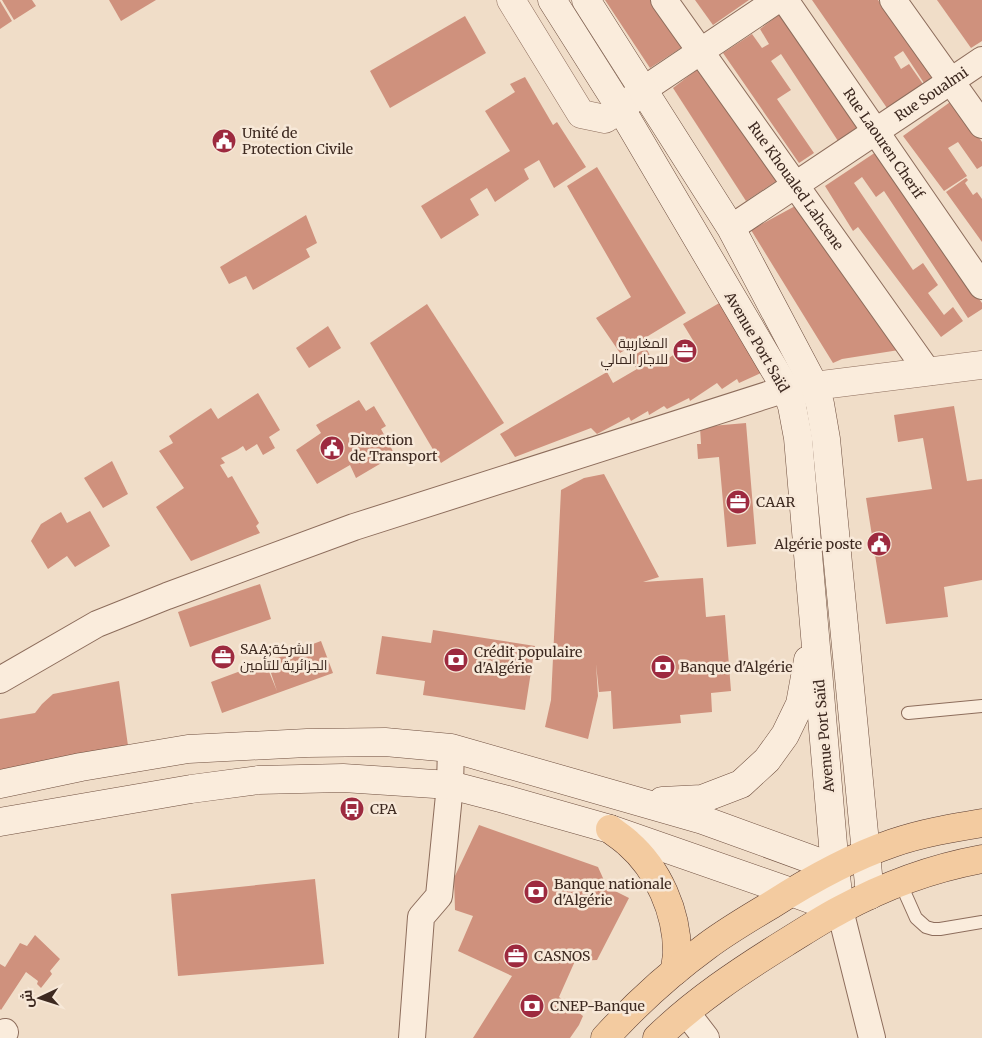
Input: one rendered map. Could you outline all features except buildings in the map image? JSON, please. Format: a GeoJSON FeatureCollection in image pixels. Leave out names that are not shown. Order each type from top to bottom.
{"type":"FeatureCollection","features":[{"type":"Feature","properties":{"kind":"main road"},"geometry":{"type":"LineString","coordinates":[[511,0],[581,114],[604,119],[621,109],[643,90]]}},
{"type":"Feature","properties":{"kind":"main road","name":"Avenue Port Saïd"},"geometry":{"type":"LineString","coordinates":[[552,0],[621,109],[786,389],[792,406],[798,438],[834,868],[840,910]]}},
{"type":"Feature","properties":{"kind":"main road","name":"Avenue Port Saïd"},"geometry":{"type":"LineString","coordinates":[[586,0],[730,228],[814,386],[820,404],[826,439],[870,895]]}},
{"type":"Feature","properties":{"kind":"main road"},"geometry":{"type":"LineString","coordinates":[[786,389],[982,365]]}},
{"type":"Feature","properties":{"kind":"main road"},"geometry":{"type":"LineString","coordinates":[[644,803],[702,799],[741,784],[767,760],[785,735],[800,704],[814,624]]}},
{"type":"Feature","properties":{"kind":"main road"},"geometry":{"type":"LineString","coordinates":[[0,784],[81,767],[188,749],[307,742],[385,742],[451,748],[703,820],[834,868]]}},
{"type":"Feature","properties":{"kind":"main road"},"geometry":{"type":"LineString","coordinates":[[0,822],[191,789],[258,780],[343,778],[450,785],[610,829],[840,910]]}},
{"type":"Feature","properties":{"kind":"main road"},"geometry":{"type":"LineString","coordinates":[[605,1038],[638,1004],[675,971],[707,946],[791,892],[834,868],[892,843],[925,833],[982,822]]}},
{"type":"Feature","properties":{"kind":"main road"},"geometry":{"type":"LineString","coordinates":[[610,829],[629,844],[645,861],[659,882],[675,927],[677,951],[675,971]]}},
{"type":"Feature","properties":{"kind":"main road"},"geometry":{"type":"LineString","coordinates":[[657,1038],[722,984],[757,960],[840,910],[900,882],[930,871],[982,859]]}},
{"type":"Feature","properties":{"kind":"street","name":"Rue Khoualed Lahcene"},"geometry":{"type":"LineString","coordinates":[[664,0],[928,372]]}},
{"type":"Feature","properties":{"kind":"street"},"geometry":{"type":"LineString","coordinates":[[643,90],[777,0]]}},
{"type":"Feature","properties":{"kind":"street","name":"Rue Laouren Cherif"},"geometry":{"type":"LineString","coordinates":[[785,0],[875,131],[979,275]]}},
{"type":"Feature","properties":{"kind":"street"},"geometry":{"type":"LineString","coordinates":[[893,0],[982,124]]}},
{"type":"Feature","properties":{"kind":"street","name":"Rue Soualmi"},"geometry":{"type":"LineString","coordinates":[[730,228],[982,60]]}},
{"type":"Feature","properties":{"kind":"street"},"geometry":{"type":"LineString","coordinates":[[0,680],[97,624],[167,596],[372,521],[786,389]]}},
{"type":"Feature","properties":{"kind":"street"},"geometry":{"type":"LineString","coordinates":[[412,1038],[421,917],[439,896],[450,785],[451,748]]}},
{"type":"Feature","properties":{"kind":"street"},"geometry":{"type":"LineString","coordinates":[[840,910],[872,1038]]}},
{"type":"Feature","properties":{"kind":"street"},"geometry":{"type":"LineString","coordinates":[[686,1012],[706,1038]]}},
{"type":"Feature","properties":{"kind":"lane"},"geometry":{"type":"LineString","coordinates":[[908,712],[982,706]]}},
{"type":"Feature","properties":{"kind":"lane"},"geometry":{"type":"LineString","coordinates":[[900,882],[916,918],[926,927],[940,929],[982,922]]}},
{"type":"Feature","properties":{"kind":"place","name":"Unité de Protection Civile"},"geometry":{"type":"Point","coordinates":[224,141]}},
{"type":"Feature","properties":{"kind":"place","name":"المغاربية للاجار المالي"},"geometry":{"type":"Point","coordinates":[685,351]}},
{"type":"Feature","properties":{"kind":"place","name":"Direction de Transport"},"geometry":{"type":"Point","coordinates":[332,448]}},
{"type":"Feature","properties":{"kind":"place","name":"CAAR"},"geometry":{"type":"Point","coordinates":[738,502]}},
{"type":"Feature","properties":{"kind":"place","name":"Algérie poste"},"geometry":{"type":"Point","coordinates":[879,544]}},
{"type":"Feature","properties":{"kind":"place","name":"SAA;الشركة الجزائرية للتأمين"},"geometry":{"type":"Point","coordinates":[223,657]}},
{"type":"Feature","properties":{"kind":"place","name":"Crédit populaire d'Algérie"},"geometry":{"type":"Point","coordinates":[456,660]}},
{"type":"Feature","properties":{"kind":"place","name":"Banque d'Algérie"},"geometry":{"type":"Point","coordinates":[663,667]}},
{"type":"Feature","properties":{"kind":"place","name":"CPA"},"geometry":{"type":"Point","coordinates":[352,809]}},
{"type":"Feature","properties":{"kind":"place","name":"Banque nationale d'Algérie"},"geometry":{"type":"Point","coordinates":[536,892]}},
{"type":"Feature","properties":{"kind":"place","name":"CASNOS"},"geometry":{"type":"Point","coordinates":[516,956]}},
{"type":"Feature","properties":{"kind":"place","name":"CNEP-Banque"},"geometry":{"type":"Point","coordinates":[532,1006]}}]}
